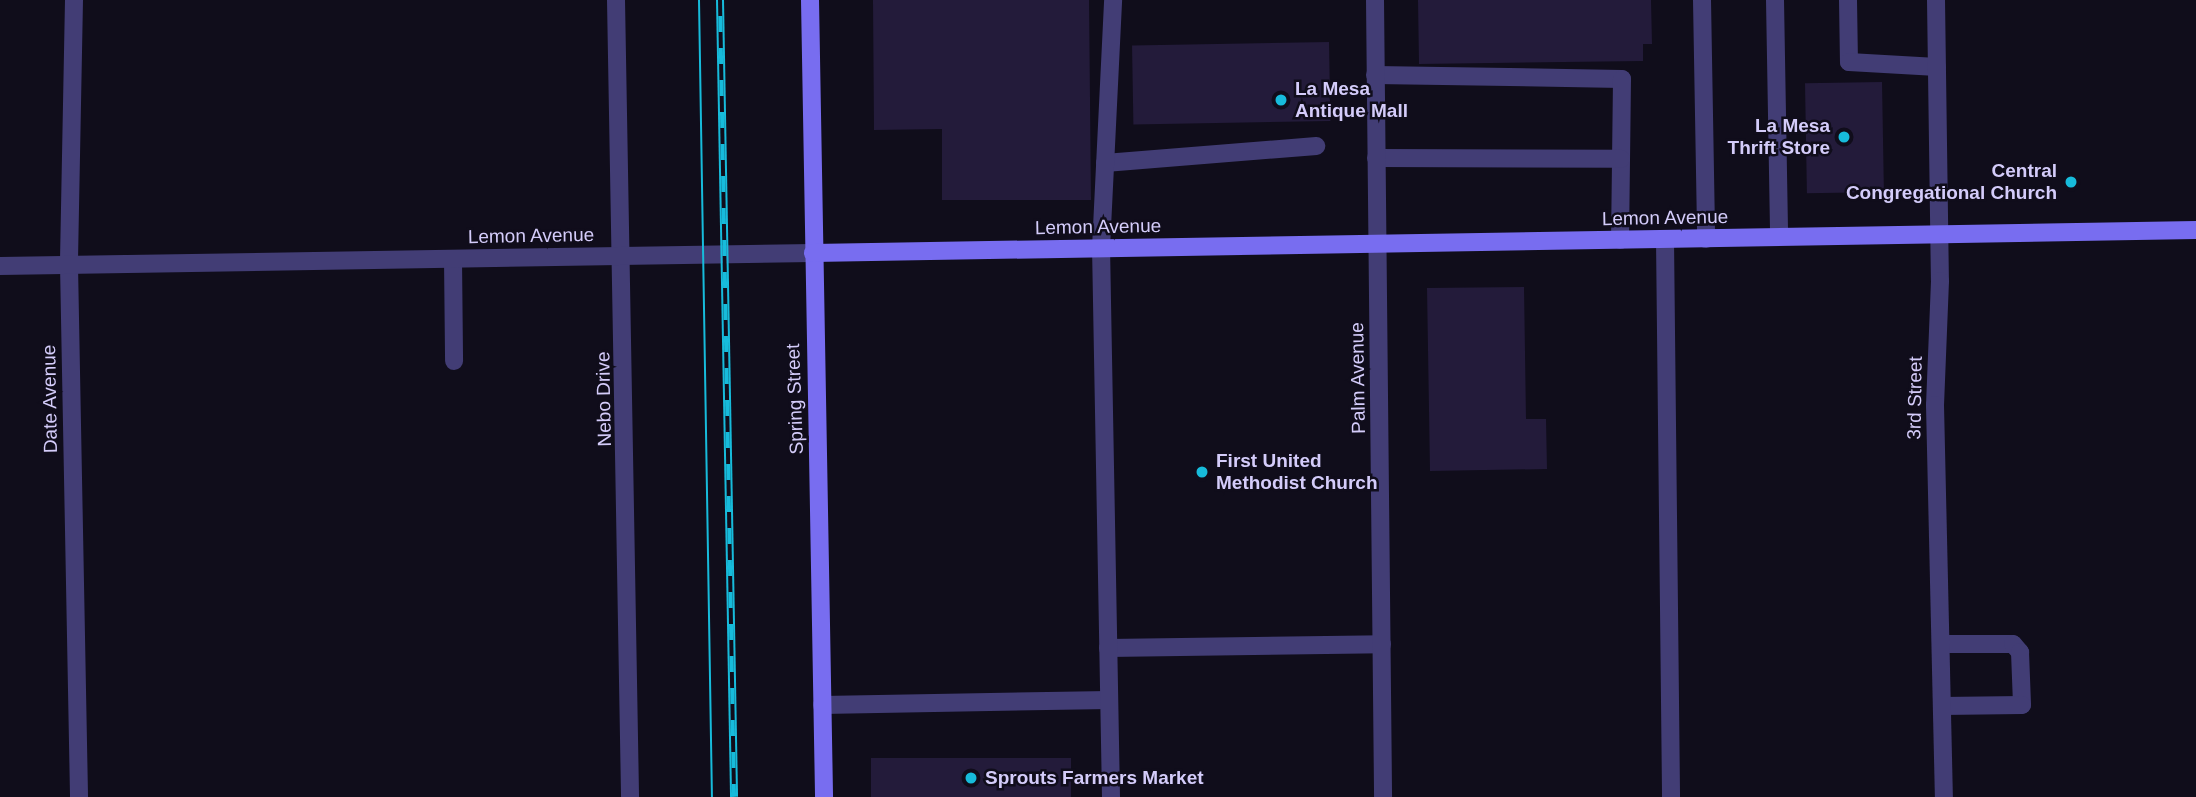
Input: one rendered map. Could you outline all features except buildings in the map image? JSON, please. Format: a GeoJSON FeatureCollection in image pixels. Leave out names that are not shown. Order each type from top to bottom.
{"type":"FeatureCollection","features":[{"type":"Feature","properties":{"kind":"main road","name":"Spring Street"},"geometry":{"type":"LineString","coordinates":[[810,0],[824,797]]}},
{"type":"Feature","properties":{"kind":"main road","name":"Lemon Avenue"},"geometry":{"type":"LineString","coordinates":[[813,253],[2196,230]]}},
{"type":"Feature","properties":{"kind":"street","name":"Date Avenue"},"geometry":{"type":"LineString","coordinates":[[74,0],[69,265],[79,797]]}},
{"type":"Feature","properties":{"kind":"street","name":"Nebo Drive"},"geometry":{"type":"LineString","coordinates":[[616,0],[630,797]]}},
{"type":"Feature","properties":{"kind":"street"},"geometry":{"type":"LineString","coordinates":[[1111,797],[1101,248],[1113,0]]}},
{"type":"Feature","properties":{"kind":"street","name":"Palm Avenue"},"geometry":{"type":"LineString","coordinates":[[1375,0],[1383,797]]}},
{"type":"Feature","properties":{"kind":"street"},"geometry":{"type":"LineString","coordinates":[[1702,0],[1706,239]]}},
{"type":"Feature","properties":{"kind":"street"},"geometry":{"type":"LineString","coordinates":[[1775,0],[1779,237]]}},
{"type":"Feature","properties":{"kind":"street"},"geometry":{"type":"LineString","coordinates":[[1848,0],[1849,62],[1937,67]]}},
{"type":"Feature","properties":{"kind":"street","name":"3rd Street"},"geometry":{"type":"LineString","coordinates":[[1936,0],[1939,235],[1935,405],[1944,797]]}},
{"type":"Feature","properties":{"kind":"street"},"geometry":{"type":"LineString","coordinates":[[1375,75],[1622,79],[1620,240]]}},
{"type":"Feature","properties":{"kind":"street"},"geometry":{"type":"LineString","coordinates":[[1105,163],[1316,146]]}},
{"type":"Feature","properties":{"kind":"street"},"geometry":{"type":"LineString","coordinates":[[1376,158],[1621,159]]}},
{"type":"Feature","properties":{"kind":"street"},"geometry":{"type":"LineString","coordinates":[[1665,239],[1671,797]]}},
{"type":"Feature","properties":{"kind":"street","name":"Lemon Avenue"},"geometry":{"type":"LineString","coordinates":[[0,266],[813,253]]}},
{"type":"Feature","properties":{"kind":"street"},"geometry":{"type":"LineString","coordinates":[[453,259],[454,361]]}},
{"type":"Feature","properties":{"kind":"street"},"geometry":{"type":"LineString","coordinates":[[1108,648],[1382,644]]}},
{"type":"Feature","properties":{"kind":"street"},"geometry":{"type":"LineString","coordinates":[[1941,644],[2013,644],[2020,652],[2022,705],[1942,706]]}},
{"type":"Feature","properties":{"kind":"street"},"geometry":{"type":"LineString","coordinates":[[822,705],[1109,700]]}},
{"type":"Feature","properties":{"kind":"tram line"},"geometry":{"type":"LineString","coordinates":[[699,0],[712,797]]}},
{"type":"Feature","properties":{"kind":"railway"},"geometry":{"type":"LineString","coordinates":[[720,0],[734,797]]}},
{"type":"Feature","properties":{"kind":"place","name":"La Mesa Antique Mall"},"geometry":{"type":"Point","coordinates":[1281,100]}},
{"type":"Feature","properties":{"kind":"place","name":"La Mesa Thrift Store"},"geometry":{"type":"Point","coordinates":[1844,137]}},
{"type":"Feature","properties":{"kind":"place","name":"Central Congregational Church"},"geometry":{"type":"Point","coordinates":[2071,182]}},
{"type":"Feature","properties":{"kind":"place","name":"First United Methodist Church"},"geometry":{"type":"Point","coordinates":[1202,472]}},
{"type":"Feature","properties":{"kind":"place","name":"Sprouts Farmers Market"},"geometry":{"type":"Point","coordinates":[971,778]}}]}
